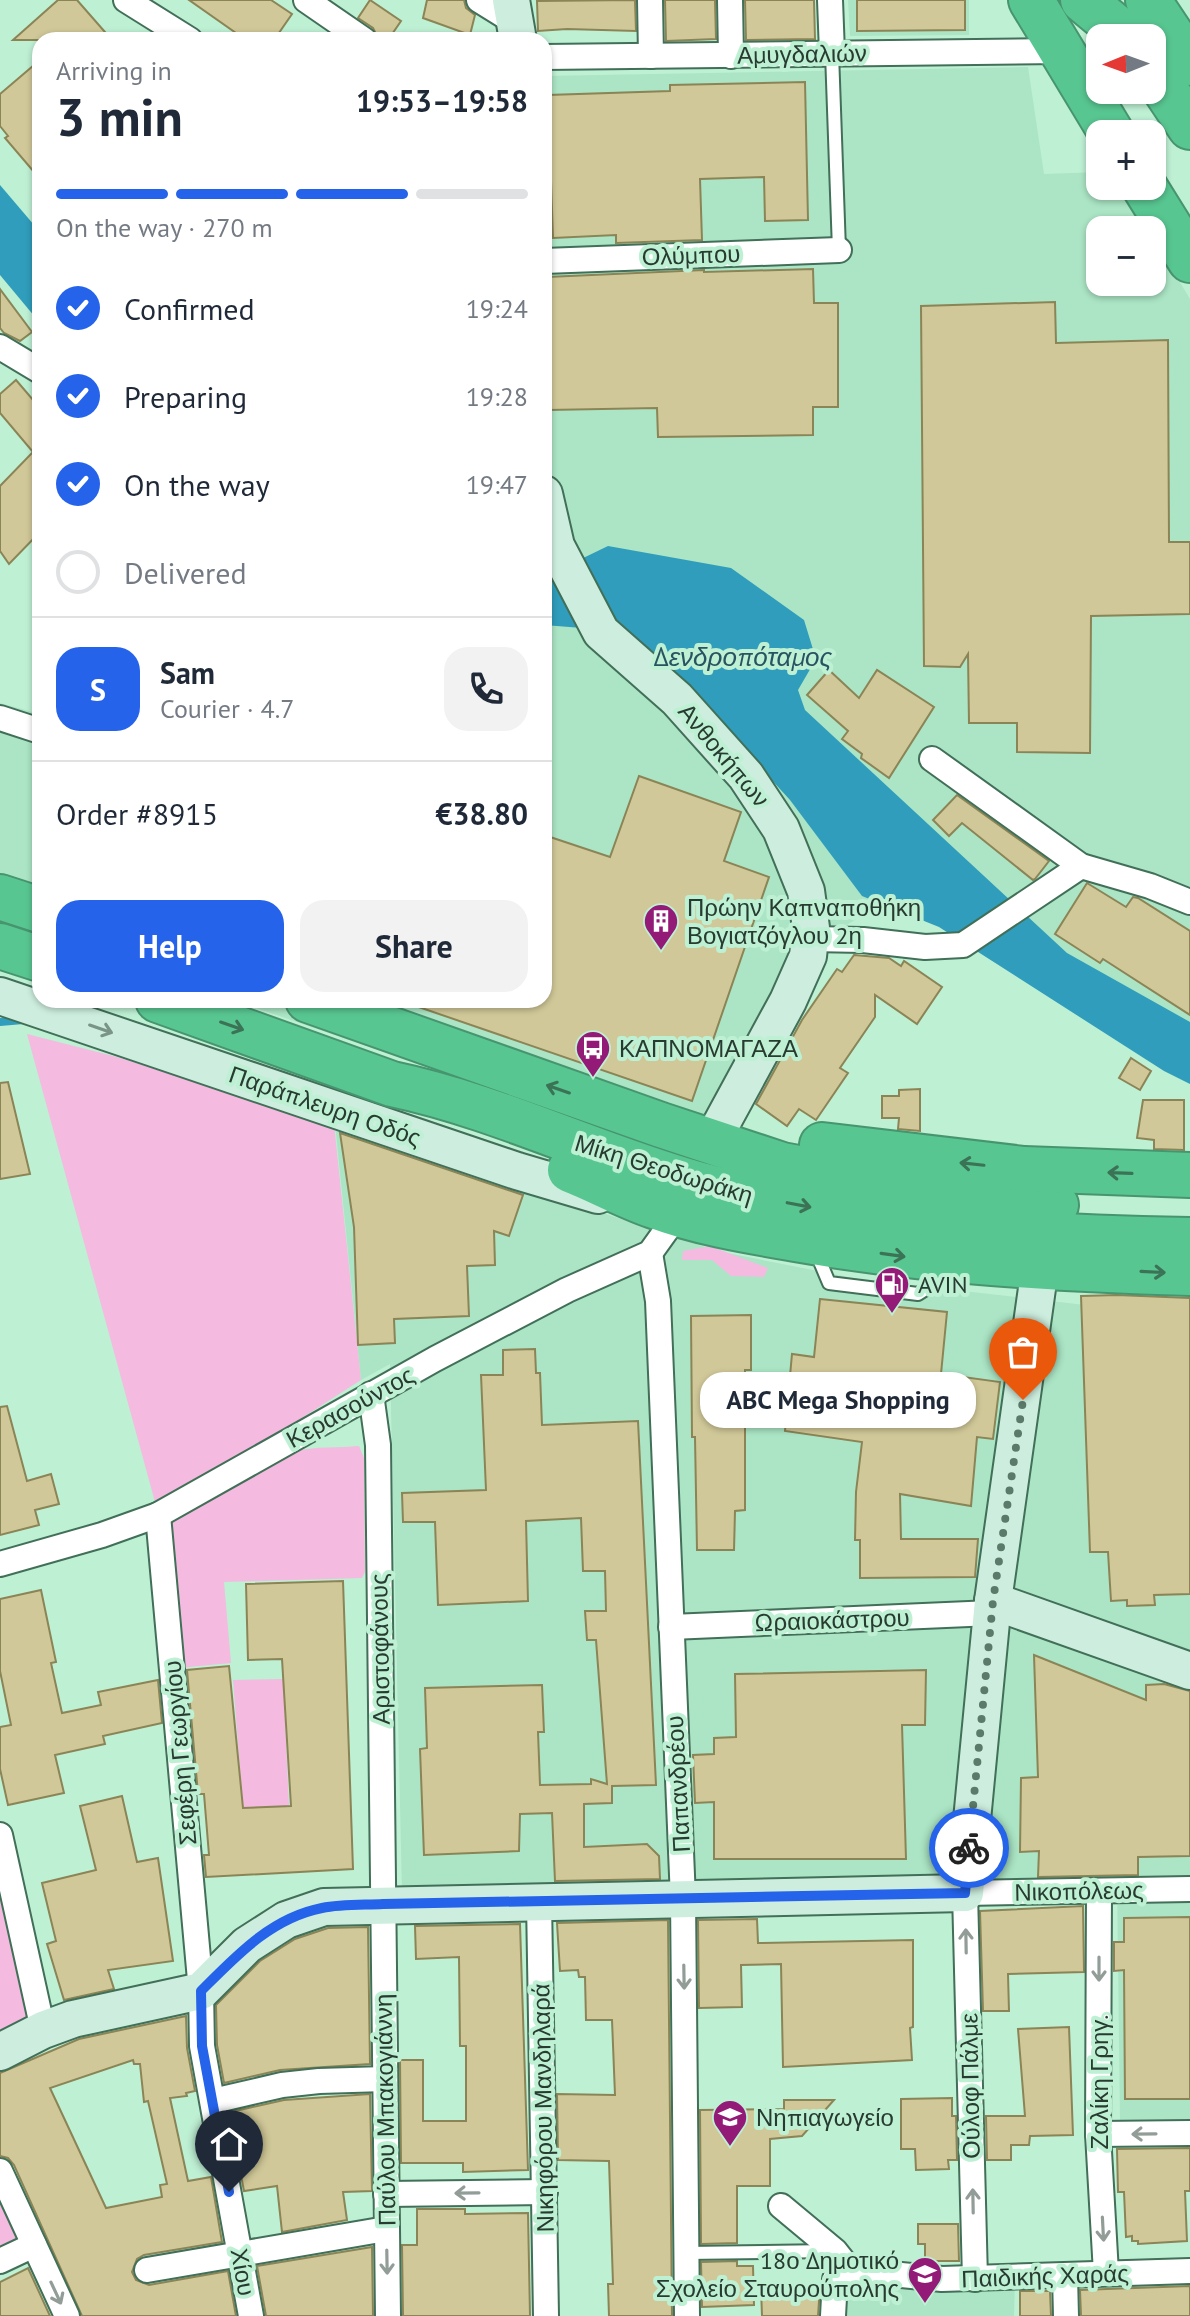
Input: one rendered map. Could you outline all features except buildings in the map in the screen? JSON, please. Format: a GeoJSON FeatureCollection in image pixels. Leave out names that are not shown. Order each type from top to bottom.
{"type":"FeatureCollection","features":[{"type":"Feature","properties":{"kind":"highway"},"geometry":{"type":"LineString","coordinates":[[1031,0],[1103,120]]}},
{"type":"Feature","properties":{"kind":"highway"},"geometry":{"type":"LineString","coordinates":[[1058,0],[1086,55]]}},
{"type":"Feature","properties":{"kind":"highway"},"geometry":{"type":"LineString","coordinates":[[1083,0],[1113,24]]}},
{"type":"Feature","properties":{"kind":"highway"},"geometry":{"type":"LineString","coordinates":[[1104,0],[1120,24]]}},
{"type":"Feature","properties":{"kind":"highway"},"geometry":{"type":"LineString","coordinates":[[1148,0],[1177,82]]}},
{"type":"Feature","properties":{"kind":"highway"},"geometry":{"type":"LineString","coordinates":[[1158,0],[1177,82]]}},
{"type":"Feature","properties":{"kind":"highway"},"geometry":{"type":"LineString","coordinates":[[1166,183],[1190,219]]}},
{"type":"Feature","properties":{"kind":"highway"},"geometry":{"type":"LineString","coordinates":[[1153,200],[1190,260]]}},
{"type":"Feature","properties":{"kind":"highway"},"geometry":{"type":"LineString","coordinates":[[0,897],[32,907]]}},
{"type":"Feature","properties":{"kind":"highway"},"geometry":{"type":"LineString","coordinates":[[0,946],[32,956]]}},
{"type":"Feature","properties":{"kind":"highway","name":"Μίκη Θεοδωράκη"},"geometry":{"type":"LineString","coordinates":[[180,1008],[392,1084],[432,1092],[698,1184],[803,1206],[948,1227],[1190,1240]]}},
{"type":"Feature","properties":{"kind":"highway","name":"Μίκη Θεοδωράκη"},"geometry":{"type":"LineString","coordinates":[[330,1008],[782,1165],[950,1195],[1044,1204],[1190,1210]]}},
{"type":"Feature","properties":{"kind":"highway"},"geometry":{"type":"LineString","coordinates":[[392,1084],[444,1119],[665,1210],[754,1232],[908,1257],[1040,1267],[1190,1273]]}},
{"type":"Feature","properties":{"kind":"highway"},"geometry":{"type":"LineString","coordinates":[[623,1112],[861,1151],[969,1164],[1190,1175]]}},
{"type":"Feature","properties":{"kind":"street"},"geometry":{"type":"LineString","coordinates":[[126,0],[177,32]]}},
{"type":"Feature","properties":{"kind":"street"},"geometry":{"type":"LineString","coordinates":[[306,0],[352,32]]}},
{"type":"Feature","properties":{"kind":"street"},"geometry":{"type":"LineString","coordinates":[[479,0],[515,21]]}},
{"type":"Feature","properties":{"kind":"street"},"geometry":{"type":"LineString","coordinates":[[650,0],[651,56]]}},
{"type":"Feature","properties":{"kind":"street"},"geometry":{"type":"LineString","coordinates":[[730,0],[731,56]]}},
{"type":"Feature","properties":{"kind":"street"},"geometry":{"type":"LineString","coordinates":[[830,0],[832,53]]}},
{"type":"Feature","properties":{"kind":"street","name":"Αμυγδαλιών"},"geometry":{"type":"LineString","coordinates":[[552,57],[1060,51]]}},
{"type":"Feature","properties":{"kind":"street","name":"Ολύμπου"},"geometry":{"type":"LineString","coordinates":[[552,261],[839,250]]}},
{"type":"Feature","properties":{"kind":"street"},"geometry":{"type":"LineString","coordinates":[[0,347],[32,366]]}},
{"type":"Feature","properties":{"kind":"street","name":"Ανθοκήπων"},"geometry":{"type":"LineString","coordinates":[[552,530],[562,560],[601,632],[697,719],[731,756],[781,829],[799,870],[811,917],[808,956],[788,1001],[719,1128]]}},
{"type":"Feature","properties":{"kind":"street"},"geometry":{"type":"LineString","coordinates":[[0,718],[32,728]]}},
{"type":"Feature","properties":{"kind":"street"},"geometry":{"type":"LineString","coordinates":[[932,759],[1081,866],[1150,886],[1190,902]]}},
{"type":"Feature","properties":{"kind":"street"},"geometry":{"type":"LineString","coordinates":[[811,939],[863,940],[925,947],[963,945],[1081,866]]}},
{"type":"Feature","properties":{"kind":"street","name":"Παράπλευρη Οδός"},"geometry":{"type":"LineString","coordinates":[[0,996],[32,1007]]}},
{"type":"Feature","properties":{"kind":"street","name":"Παράπλευρη Οδός"},"geometry":{"type":"LineString","coordinates":[[35,1008],[517,1171],[575,1189],[665,1210]]}},
{"type":"Feature","properties":{"kind":"street","name":"Κερασούντος"},"geometry":{"type":"LineString","coordinates":[[0,1564],[102,1535],[158,1515],[538,1304],[650,1253],[665,1210]]}},
{"type":"Feature","properties":{"kind":"street","name":"Παπανδρέου"},"geometry":{"type":"LineString","coordinates":[[650,1253],[658,1301],[683,1899],[687,2316]]}},
{"type":"Feature","properties":{"kind":"street"},"geometry":{"type":"LineString","coordinates":[[965,1893],[993,1607],[1040,1267]]}},
{"type":"Feature","properties":{"kind":"street","name":"Αριστοφάνoυς"},"geometry":{"type":"LineString","coordinates":[[371,1394],[378,1445],[383,1904]]}},
{"type":"Feature","properties":{"kind":"street","name":"Σεφέρη Γεωργίου"},"geometry":{"type":"LineString","coordinates":[[158,1515],[201,1991]]}},
{"type":"Feature","properties":{"kind":"street","name":"Ωραιοκάστρου"},"geometry":{"type":"LineString","coordinates":[[671,1627],[993,1607],[1190,1671]]}},
{"type":"Feature","properties":{"kind":"street"},"geometry":{"type":"LineString","coordinates":[[0,1835],[43,2030]]}},
{"type":"Feature","properties":{"kind":"street","name":"Νικοπόλεως"},"geometry":{"type":"LineString","coordinates":[[201,1991],[247,1945],[286,1920],[324,1907],[1190,1889]]}},
{"type":"Feature","properties":{"kind":"street","name":"Ζαλίκη Γρηγ."},"geometry":{"type":"LineString","coordinates":[[1099,1891],[1098,2134],[1106,2273]]}},
{"type":"Feature","properties":{"kind":"street","name":"Ούλοφ Πάλμε"},"geometry":{"type":"LineString","coordinates":[[965,1893],[975,2279]]}},
{"type":"Feature","properties":{"kind":"street","name":"Νικηφόρου Μανδηλαρά"},"geometry":{"type":"LineString","coordinates":[[539,1901],[546,2316]]}},
{"type":"Feature","properties":{"kind":"street","name":"Παύλου Μπακογιάννη"},"geometry":{"type":"LineString","coordinates":[[383,1904],[388,2316]]}},
{"type":"Feature","properties":{"kind":"street"},"geometry":{"type":"LineString","coordinates":[[0,2052],[73,2019],[201,1991]]}},
{"type":"Feature","properties":{"kind":"street","name":"Χίου"},"geometry":{"type":"LineString","coordinates":[[201,1991],[202,2046],[251,2316]]}},
{"type":"Feature","properties":{"kind":"street"},"geometry":{"type":"LineString","coordinates":[[213,2101],[282,2085],[385,2079]]}},
{"type":"Feature","properties":{"kind":"street"},"geometry":{"type":"LineString","coordinates":[[1098,2134],[1190,2133]]}},
{"type":"Feature","properties":{"kind":"street"},"geometry":{"type":"LineString","coordinates":[[0,2171],[67,2316]]}},
{"type":"Feature","properties":{"kind":"street"},"geometry":{"type":"LineString","coordinates":[[386,2194],[545,2192]]}},
{"type":"Feature","properties":{"kind":"street","name":"Παιδικής Χαράς"},"geometry":{"type":"LineString","coordinates":[[781,2206],[850,2270],[942,2279],[1190,2271]]}},
{"type":"Feature","properties":{"kind":"street"},"geometry":{"type":"LineString","coordinates":[[147,2270],[386,2229]]}},
{"type":"Feature","properties":{"kind":"street"},"geometry":{"type":"LineString","coordinates":[[0,2261],[34,2245]]}},
{"type":"Feature","properties":{"kind":"street"},"geometry":{"type":"LineString","coordinates":[[833,2316],[839,2258]]}},
{"type":"Feature","properties":{"kind":"street"},"geometry":{"type":"LineString","coordinates":[[1065,2276],[1066,2316]]}},
{"type":"Feature","properties":{"kind":"lane"},"geometry":{"type":"LineString","coordinates":[[832,53],[839,250]]}},
{"type":"Feature","properties":{"kind":"lane"},"geometry":{"type":"LineString","coordinates":[[686,2253],[839,2258]]}},
{"type":"Feature","properties":{"kind":"shaded area"},"geometry":{"type":"Polygon","coordinates":[[[848,0],[969,0],[969,35],[850,36],[848,0]]]}},
{"type":"Feature","properties":{"kind":"shaded area"},"geometry":{"type":"Polygon","coordinates":[[[1028,67],[1044,174],[1086,172],[1086,200],[1130,200],[1140,216],[1086,216],[1086,296],[1166,296],[1166,259],[1190,299],[1190,1049],[935,869],[831,935],[706,1163],[256,1008],[552,1008],[552,76],[1028,67]]]}},
{"type":"Feature","properties":{"kind":"shaded area"},"geometry":{"type":"Polygon","coordinates":[[[0,703],[32,712],[32,930],[0,920],[0,703]]]}},
{"type":"Feature","properties":{"kind":"shaded area"},"geometry":{"type":"Polygon","coordinates":[[[27,1034],[117,1057],[334,1124],[361,1380],[255,1448],[155,1502],[27,1034]]]}},
{"type":"Feature","properties":{"kind":"shaded area"},"geometry":{"type":"Polygon","coordinates":[[[335,1124],[717,1251],[858,1279],[1085,1305],[1190,1307],[1190,2119],[1120,2120],[1117,1877],[402,1891],[390,1364],[361,1380],[335,1124]]]}},
{"type":"Feature","properties":{"kind":"shaded area"},"geometry":{"type":"Polygon","coordinates":[[[710,1246],[768,1268],[764,1277],[731,1276],[712,1260],[682,1260],[683,1251],[710,1246]]]}},
{"type":"Feature","properties":{"kind":"shaded area"},"geometry":{"type":"Polygon","coordinates":[[[359,1446],[364,1458],[365,1572],[362,1578],[224,1582],[231,1663],[179,1668],[166,1525],[247,1473],[281,1456],[312,1448],[359,1446]]]}},
{"type":"Feature","properties":{"kind":"shaded area"},"geometry":{"type":"Polygon","coordinates":[[[283,1679],[289,1806],[243,1808],[233,1680],[283,1679]]]}},
{"type":"Feature","properties":{"kind":"shaded area"},"geometry":{"type":"Polygon","coordinates":[[[0,1889],[32,2023],[0,2039],[0,1889]]]}},
{"type":"Feature","properties":{"kind":"shaded area"},"geometry":{"type":"Polygon","coordinates":[[[0,2204],[18,2241],[0,2249],[0,2204]]]}},
{"type":"Feature","properties":{"kind":"shaded area","name":"18ο Δημοτικό Σχολείο Σταυρούπολης"},"geometry":{"type":"Polygon","coordinates":[[[1015,2281],[1014,2316],[837,2316],[836,2294],[855,2282],[1015,2281]]]}},
{"type":"Feature","properties":{"kind":"water"},"geometry":{"type":"Polygon","coordinates":[[[0,185],[32,223],[32,313],[0,275],[0,185]]]}},
{"type":"Feature","properties":{"kind":"water","name":"Δενδροπόταμος"},"geometry":{"type":"Polygon","coordinates":[[[608,546],[731,568],[804,620],[816,659],[798,690],[805,710],[1067,953],[1190,1022],[1190,1084],[1164,1071],[939,927],[862,896],[790,800],[719,722],[620,631],[552,626],[552,573],[608,546]]]}},
{"type":"Feature","properties":{"kind":"waterway"},"geometry":{"type":"LineString","coordinates":[[0,1022],[23,1020]]}},
{"type":"Feature","properties":{"kind":"way so far"},"geometry":{"type":"LineString","coordinates":[[969,1848],[993,1601],[1023,1400]]}},
{"type":"Feature","properties":{"kind":"place","name":"Πρώην Καπναποθήκη Βογιατζόγλου 2η"},"geometry":{"type":"Point","coordinates":[661,952]}},
{"type":"Feature","properties":{"kind":"place","name":"ΚΑΠΝΟΜΑΓΑΖΑ"},"geometry":{"type":"Point","coordinates":[593,1079]}},
{"type":"Feature","properties":{"kind":"place","name":"AVIN"},"geometry":{"type":"Point","coordinates":[892,1315]}},
{"type":"Feature","properties":{"kind":"place","name":"ABC Mega Shopping"},"geometry":{"type":"Point","coordinates":[1023,1400]}},
{"type":"Feature","properties":{"kind":"place","name":"Νηπιαγωγείο"},"geometry":{"type":"Point","coordinates":[730,2148]}},
{"type":"Feature","properties":{"kind":"place","name":"18ο Δημοτικό Σχολείο Σταυρούπολης"},"geometry":{"type":"Point","coordinates":[925,2305]}},
{"type":"Feature","properties":{"kind":"route"},"geometry":{"type":"LineString","coordinates":[[229,2192],[202,2046],[201,1991],[247,1945],[294,1916],[324,1907],[383,1904],[965,1893],[969,1848]]}}]}
